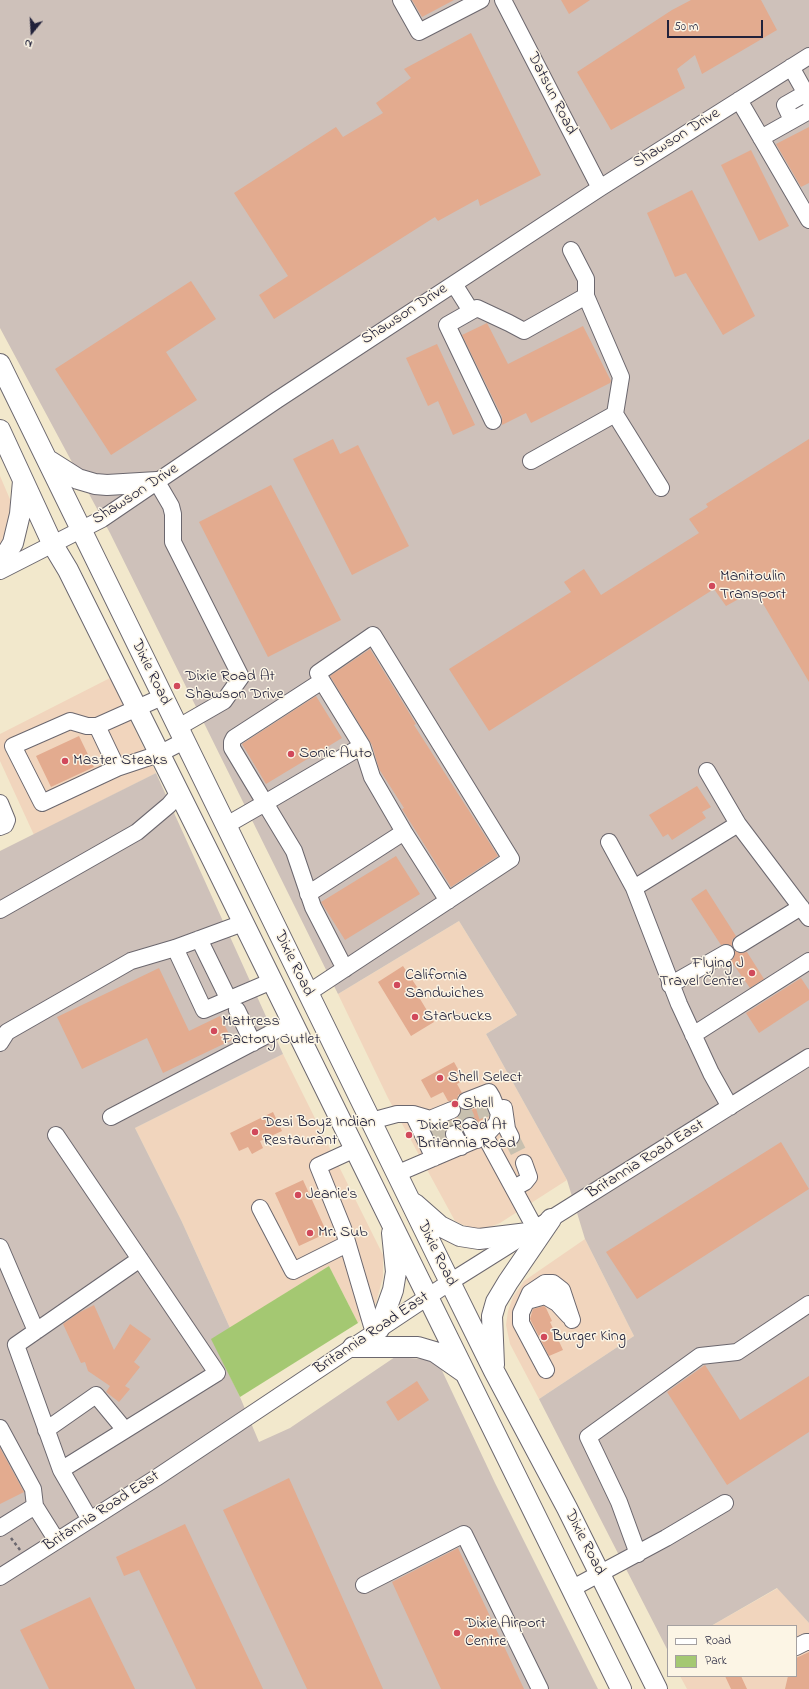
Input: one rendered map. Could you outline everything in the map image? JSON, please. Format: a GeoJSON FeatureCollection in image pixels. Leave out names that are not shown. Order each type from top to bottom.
{"type":"FeatureCollection","features":[{"type":"Feature","properties":{"kind":"main road","name":"Dixie Road"},"geometry":{"type":"LineString","coordinates":[[0,364],[82,529],[92,556],[396,1174],[494,1371],[600,1574],[657,1689]]}},
{"type":"Feature","properties":{"kind":"main road","name":"Dixie Road"},"geometry":{"type":"LineString","coordinates":[[0,430],[53,545],[68,570],[160,754],[621,1689]]}},
{"type":"Feature","properties":{"kind":"main road"},"geometry":{"type":"LineString","coordinates":[[48,460],[78,479],[95,484],[107,485],[157,482]]}},
{"type":"Feature","properties":{"kind":"main road"},"geometry":{"type":"LineString","coordinates":[[0,565],[13,543],[20,514],[23,480]]}},
{"type":"Feature","properties":{"kind":"main road"},"geometry":{"type":"LineString","coordinates":[[409,1198],[440,1226],[460,1236],[479,1239],[538,1227]]}},
{"type":"Feature","properties":{"kind":"main road"},"geometry":{"type":"LineString","coordinates":[[376,1331],[393,1290],[396,1272],[391,1221]]}},
{"type":"Feature","properties":{"kind":"main road"},"geometry":{"type":"LineString","coordinates":[[494,1371],[492,1316],[496,1302],[538,1227]]}},
{"type":"Feature","properties":{"kind":"main road"},"geometry":{"type":"LineString","coordinates":[[353,1347],[418,1347],[435,1352],[466,1374]]}},
{"type":"Feature","properties":{"kind":"street"},"geometry":{"type":"LineString","coordinates":[[402,0],[419,32],[475,1]]}},
{"type":"Feature","properties":{"kind":"street","name":"Datsun Road"},"geometry":{"type":"LineString","coordinates":[[503,0],[600,188]]}},
{"type":"Feature","properties":{"kind":"street","name":"Shawson Drive"},"geometry":{"type":"LineString","coordinates":[[0,571],[102,519],[277,400],[600,188],[809,56]]}},
{"type":"Feature","properties":{"kind":"street"},"geometry":{"type":"LineString","coordinates":[[792,67],[808,96],[784,105],[792,120]]}},
{"type":"Feature","properties":{"kind":"street"},"geometry":{"type":"LineString","coordinates":[[740,100],[809,220]]}},
{"type":"Feature","properties":{"kind":"street"},"geometry":{"type":"LineString","coordinates":[[761,138],[809,111]]}},
{"type":"Feature","properties":{"kind":"street"},"geometry":{"type":"LineString","coordinates":[[570,250],[586,279],[586,296],[621,378],[615,414],[661,488]]}},
{"type":"Feature","properties":{"kind":"street"},"geometry":{"type":"LineString","coordinates":[[454,284],[471,311]]}},
{"type":"Feature","properties":{"kind":"street"},"geometry":{"type":"LineString","coordinates":[[493,421],[447,325],[477,308],[509,322],[524,331],[586,296]]}},
{"type":"Feature","properties":{"kind":"street"},"geometry":{"type":"LineString","coordinates":[[532,461],[615,414]]}},
{"type":"Feature","properties":{"kind":"street"},"geometry":{"type":"LineString","coordinates":[[157,482],[171,506],[173,514],[173,542],[241,677],[224,701],[181,735],[160,754],[118,768],[42,803],[13,746],[70,721],[87,726],[98,726],[162,696]]}},
{"type":"Feature","properties":{"kind":"street"},"geometry":{"type":"LineString","coordinates":[[308,993],[345,969],[448,901],[511,859],[373,635],[318,672],[362,746],[372,777],[404,832],[448,901]]}},
{"type":"Feature","properties":{"kind":"street"},"geometry":{"type":"LineString","coordinates":[[322,681],[234,738],[232,748],[294,851],[313,907],[345,969]]}},
{"type":"Feature","properties":{"kind":"street"},"geometry":{"type":"LineString","coordinates":[[98,726],[118,768]]}},
{"type":"Feature","properties":{"kind":"street"},"geometry":{"type":"LineString","coordinates":[[225,826],[362,746]]}},
{"type":"Feature","properties":{"kind":"street"},"geometry":{"type":"LineString","coordinates":[[707,771],[738,824],[805,912],[741,944]]}},
{"type":"Feature","properties":{"kind":"street"},"geometry":{"type":"LineString","coordinates":[[0,910],[137,832],[169,805],[179,793]]}},
{"type":"Feature","properties":{"kind":"street"},"geometry":{"type":"LineString","coordinates":[[0,802],[7,820],[5,825],[0,827]]}},
{"type":"Feature","properties":{"kind":"street"},"geometry":{"type":"LineString","coordinates":[[634,888],[738,824]]}},
{"type":"Feature","properties":{"kind":"street"},"geometry":{"type":"LineString","coordinates":[[308,894],[404,832]]}},
{"type":"Feature","properties":{"kind":"street"},"geometry":{"type":"LineString","coordinates":[[609,842],[634,888],[670,985],[711,1073],[730,1107]]}},
{"type":"Feature","properties":{"kind":"street"},"geometry":{"type":"LineString","coordinates":[[0,1043],[7,1032],[131,961],[174,948],[243,923]]}},
{"type":"Feature","properties":{"kind":"street"},"geometry":{"type":"LineString","coordinates":[[199,939],[253,1043]]}},
{"type":"Feature","properties":{"kind":"street"},"geometry":{"type":"LineString","coordinates":[[174,948],[204,1010],[233,1005],[272,982]]}},
{"type":"Feature","properties":{"kind":"street"},"geometry":{"type":"LineString","coordinates":[[670,985],[726,953]]}},
{"type":"Feature","properties":{"kind":"street"},"geometry":{"type":"LineString","coordinates":[[693,1035],[809,961]]}},
{"type":"Feature","properties":{"kind":"street"},"geometry":{"type":"LineString","coordinates":[[111,1117],[292,1022]]}},
{"type":"Feature","properties":{"kind":"street","name":"Britannia Road East"},"geometry":{"type":"LineString","coordinates":[[0,1577],[156,1478],[428,1296],[809,1057]]}},
{"type":"Feature","properties":{"kind":"street"},"geometry":{"type":"LineString","coordinates":[[396,1174],[445,1132],[481,1116],[499,1099],[503,1104],[507,1129],[511,1137]]}},
{"type":"Feature","properties":{"kind":"street"},"geometry":{"type":"LineString","coordinates":[[371,1121],[397,1114],[412,1114],[445,1132]]}},
{"type":"Feature","properties":{"kind":"street"},"geometry":{"type":"LineString","coordinates":[[412,1114],[445,1132]]}},
{"type":"Feature","properties":{"kind":"street"},"geometry":{"type":"LineString","coordinates":[[481,1116],[514,1188],[538,1227]]}},
{"type":"Feature","properties":{"kind":"street"},"geometry":{"type":"LineString","coordinates":[[56,1135],[217,1374],[61,1470]]}},
{"type":"Feature","properties":{"kind":"street"},"geometry":{"type":"LineString","coordinates":[[355,1149],[318,1166],[343,1228],[376,1331]]}},
{"type":"Feature","properties":{"kind":"street"},"geometry":{"type":"LineString","coordinates":[[514,1188],[525,1182],[529,1177],[524,1163]]}},
{"type":"Feature","properties":{"kind":"street"},"geometry":{"type":"LineString","coordinates":[[260,1208],[293,1271],[347,1244]]}},
{"type":"Feature","properties":{"kind":"street"},"geometry":{"type":"LineString","coordinates":[[0,1247],[36,1331]]}},
{"type":"Feature","properties":{"kind":"street"},"geometry":{"type":"LineString","coordinates":[[90,1520],[61,1470],[16,1345],[140,1259]]}},
{"type":"Feature","properties":{"kind":"street"},"geometry":{"type":"LineString","coordinates":[[546,1370],[521,1323],[521,1313],[530,1293],[545,1283],[553,1283],[562,1290],[572,1320]]}},
{"type":"Feature","properties":{"kind":"street"},"geometry":{"type":"LineString","coordinates":[[638,1554],[619,1502],[588,1437],[700,1356],[737,1352],[809,1304]]}},
{"type":"Feature","properties":{"kind":"street"},"geometry":{"type":"LineString","coordinates":[[46,1430],[96,1395],[125,1430]]}},
{"type":"Feature","properties":{"kind":"street"},"geometry":{"type":"LineString","coordinates":[[0,1428],[33,1489],[35,1506],[57,1541]]}},
{"type":"Feature","properties":{"kind":"street"},"geometry":{"type":"LineString","coordinates":[[571,1589],[638,1554],[725,1503]]}},
{"type":"Feature","properties":{"kind":"street"},"geometry":{"type":"LineString","coordinates":[[2,1526],[35,1506]]}},
{"type":"Feature","properties":{"kind":"street"},"geometry":{"type":"LineString","coordinates":[[364,1585],[464,1534],[540,1689]]}},
{"type":"Feature","properties":{"kind":"street"},"geometry":{"type":"LineString","coordinates":[[797,1646],[809,1642]]}},
{"type":"Feature","properties":{"kind":"path"},"geometry":{"type":"LineString","coordinates":[[2,1526],[27,1560]]}},
{"type":"Feature","properties":{"kind":"shaded area"},"geometry":{"type":"Polygon","coordinates":[[[0,0],[809,0],[809,1623],[777,1588],[713,1625],[667,1625],[667,1649],[539,1399],[634,1336],[585,1239],[567,1180],[486,1034],[517,1015],[459,921],[338,994],[110,533],[0,328],[0,0]]]}},
{"type":"Feature","properties":{"kind":"shaded area"},"geometry":{"type":"Polygon","coordinates":[[[0,476],[12,504],[14,518],[0,548],[0,476]]]}},
{"type":"Feature","properties":{"kind":"shaded area"},"geometry":{"type":"Polygon","coordinates":[[[110,678],[156,773],[34,835],[0,761],[0,734],[110,678]]]}},
{"type":"Feature","properties":{"kind":"shaded area"},"geometry":{"type":"Polygon","coordinates":[[[156,773],[283,1054],[135,1128],[182,1222],[230,1328],[212,1339],[240,1397],[259,1442],[290,1428],[395,1357],[437,1360],[495,1483],[598,1689],[0,1689],[0,851],[156,773]]]}},
{"type":"Feature","properties":{"kind":"shaded area"},"geometry":{"type":"Polygon","coordinates":[[[459,921],[517,1015],[486,1034],[567,1180],[500,1223],[485,1229],[470,1228],[455,1221],[388,1098],[338,994],[459,921]]]}},
{"type":"Feature","properties":{"kind":"shaded area"},"geometry":{"type":"Polygon","coordinates":[[[283,1054],[383,1255],[383,1277],[376,1303],[358,1323],[329,1266],[230,1328],[182,1222],[135,1128],[283,1054]]]}},
{"type":"Feature","properties":{"kind":"shaded area"},"geometry":{"type":"Polygon","coordinates":[[[585,1239],[634,1336],[539,1399],[510,1344],[506,1325],[508,1311],[513,1297],[524,1281],[585,1239]]]}},
{"type":"Feature","properties":{"kind":"shaded area"},"geometry":{"type":"Polygon","coordinates":[[[778,1588],[809,1623],[809,1689],[687,1689],[681,1677],[797,1677],[797,1625],[713,1625],[778,1588]]]}},
{"type":"Feature","properties":{"kind":"green space"},"geometry":{"type":"Polygon","coordinates":[[[329,1266],[358,1323],[240,1397],[211,1339],[329,1266]]]}},
{"type":"Feature","properties":{"kind":"building"},"geometry":{"type":"Polygon","coordinates":[[[412,0],[454,0],[422,17],[412,0]]]}},
{"type":"Feature","properties":{"kind":"building"},"geometry":{"type":"Polygon","coordinates":[[[561,0],[590,0],[569,14],[561,0]]]}},
{"type":"Feature","properties":{"kind":"building"},"geometry":{"type":"Polygon","coordinates":[[[691,0],[761,0],[777,30],[702,74],[695,55],[677,69],[685,88],[611,130],[577,72],[672,10],[691,0]]]}},
{"type":"Feature","properties":{"kind":"building"},"geometry":{"type":"Polygon","coordinates":[[[471,33],[541,175],[480,206],[478,199],[438,221],[435,217],[274,319],[259,295],[288,276],[234,193],[336,127],[343,137],[383,113],[376,103],[411,78],[404,69],[471,33]]]}},
{"type":"Feature","properties":{"kind":"building"},"geometry":{"type":"Polygon","coordinates":[[[809,127],[809,183],[801,187],[776,144],[809,127]]]}},
{"type":"Feature","properties":{"kind":"building"},"geometry":{"type":"Polygon","coordinates":[[[751,150],[789,226],[759,241],[721,165],[751,150]]]}},
{"type":"Feature","properties":{"kind":"building"},"geometry":{"type":"Polygon","coordinates":[[[692,190],[755,316],[723,335],[686,273],[675,277],[647,213],[692,190]]]}},
{"type":"Feature","properties":{"kind":"building"},"geometry":{"type":"Polygon","coordinates":[[[191,281],[216,319],[166,352],[197,400],[111,455],[55,369],[191,281]]]}},
{"type":"Feature","properties":{"kind":"building"},"geometry":{"type":"Polygon","coordinates":[[[487,323],[508,364],[583,326],[611,381],[610,383],[531,423],[526,413],[502,425],[502,417],[462,335],[487,323]]]}},
{"type":"Feature","properties":{"kind":"building"},"geometry":{"type":"Polygon","coordinates":[[[437,344],[475,425],[453,435],[438,401],[428,406],[406,358],[437,344]]]}},
{"type":"Feature","properties":{"kind":"building"},"geometry":{"type":"Polygon","coordinates":[[[333,439],[340,454],[358,445],[409,546],[352,575],[293,459],[333,439]]]}},
{"type":"Feature","properties":{"kind":"building","name":"Manitoulin Transport"},"geometry":{"type":"Polygon","coordinates":[[[809,439],[809,682],[755,590],[726,606],[714,589],[489,731],[449,669],[571,592],[564,582],[584,569],[601,595],[699,533],[689,519],[708,507],[706,504],[809,439]]]}},
{"type":"Feature","properties":{"kind":"building"},"geometry":{"type":"Polygon","coordinates":[[[271,485],[341,620],[268,657],[199,522],[271,485]]]}},
{"type":"Feature","properties":{"kind":"building"},"geometry":{"type":"Polygon","coordinates":[[[370,649],[416,724],[414,725],[498,856],[451,887],[402,809],[404,808],[379,769],[372,745],[330,676],[370,649]]]}},
{"type":"Feature","properties":{"kind":"building"},"geometry":{"type":"Polygon","coordinates":[[[316,696],[342,738],[266,784],[242,744],[316,696]]]}},
{"type":"Feature","properties":{"kind":"building","name":"Master Steaks"},"geometry":{"type":"Polygon","coordinates":[[[79,736],[94,767],[51,787],[36,756],[79,736]]]}},
{"type":"Feature","properties":{"kind":"building"},"geometry":{"type":"Polygon","coordinates":[[[697,786],[711,807],[702,812],[706,818],[672,840],[668,834],[663,837],[649,815],[697,786]]]}},
{"type":"Feature","properties":{"kind":"building"},"geometry":{"type":"Polygon","coordinates":[[[396,856],[420,894],[345,940],[321,902],[396,856]]]}},
{"type":"Feature","properties":{"kind":"building"},"geometry":{"type":"Polygon","coordinates":[[[706,889],[736,936],[732,940],[732,946],[726,944],[721,945],[691,899],[706,889]]]}},
{"type":"Feature","properties":{"kind":"building"},"geometry":{"type":"Polygon","coordinates":[[[735,951],[741,953],[747,952],[764,979],[750,988],[731,961],[734,957],[735,951]]]}},
{"type":"Feature","properties":{"kind":"building"},"geometry":{"type":"Polygon","coordinates":[[[403,966],[417,987],[414,989],[434,1022],[411,1036],[378,982],[403,966]]]}},
{"type":"Feature","properties":{"kind":"building"},"geometry":{"type":"Polygon","coordinates":[[[159,968],[189,1031],[220,1016],[232,1040],[163,1073],[147,1038],[82,1069],[57,1017],[159,968]]]}},
{"type":"Feature","properties":{"kind":"building"},"geometry":{"type":"Polygon","coordinates":[[[801,978],[809,990],[809,1000],[759,1033],[746,1013],[801,978]]]}},
{"type":"Feature","properties":{"kind":"building"},"geometry":{"type":"Polygon","coordinates":[[[454,1062],[464,1080],[457,1084],[462,1093],[458,1095],[457,1102],[448,1101],[443,1092],[431,1098],[421,1080],[454,1062]]]}},
{"type":"Feature","properties":{"kind":"building"},"geometry":{"type":"Polygon","coordinates":[[[485,1104],[489,1116],[478,1122],[475,1118],[466,1117],[462,1121],[461,1128],[455,1125],[450,1126],[446,1129],[446,1138],[437,1143],[432,1131],[456,1119],[460,1115],[461,1109],[471,1110],[485,1104]]]}},
{"type":"Feature","properties":{"kind":"building"},"geometry":{"type":"Polygon","coordinates":[[[273,1112],[282,1131],[260,1141],[263,1148],[252,1154],[248,1147],[239,1151],[230,1133],[273,1112]]]}},
{"type":"Feature","properties":{"kind":"building"},"geometry":{"type":"Polygon","coordinates":[[[781,1142],[809,1189],[637,1299],[606,1252],[781,1142]]]}},
{"type":"Feature","properties":{"kind":"building"},"geometry":{"type":"Polygon","coordinates":[[[303,1180],[327,1233],[299,1246],[275,1193],[303,1180]]]}},
{"type":"Feature","properties":{"kind":"building"},"geometry":{"type":"Polygon","coordinates":[[[94,1305],[114,1350],[130,1324],[151,1339],[134,1362],[140,1367],[125,1386],[130,1389],[119,1402],[106,1392],[110,1386],[88,1371],[85,1362],[81,1363],[63,1324],[80,1312],[94,1305]]]}},
{"type":"Feature","properties":{"kind":"building","name":"Burger King"},"geometry":{"type":"Polygon","coordinates":[[[544,1306],[552,1321],[550,1322],[563,1350],[549,1356],[530,1319],[533,1309],[544,1306]]]}},
{"type":"Feature","properties":{"kind":"building"},"geometry":{"type":"Polygon","coordinates":[[[705,1365],[740,1420],[809,1376],[809,1432],[727,1485],[667,1392],[705,1365]]]}},
{"type":"Feature","properties":{"kind":"building"},"geometry":{"type":"Polygon","coordinates":[[[417,1381],[429,1400],[398,1421],[386,1402],[417,1381]]]}},
{"type":"Feature","properties":{"kind":"building"},"geometry":{"type":"Polygon","coordinates":[[[0,1448],[24,1492],[0,1504],[0,1448]]]}},
{"type":"Feature","properties":{"kind":"building"},"geometry":{"type":"Polygon","coordinates":[[[289,1478],[383,1689],[307,1689],[223,1510],[289,1478]]]}},
{"type":"Feature","properties":{"kind":"building"},"geometry":{"type":"Polygon","coordinates":[[[185,1524],[263,1689],[196,1689],[139,1570],[124,1576],[116,1557],[185,1524]]]}},
{"type":"Feature","properties":{"kind":"building","name":"Dixie Airport Centre"},"geometry":{"type":"Polygon","coordinates":[[[458,1548],[524,1689],[441,1689],[392,1582],[458,1548]]]}},
{"type":"Feature","properties":{"kind":"building"},"geometry":{"type":"Polygon","coordinates":[[[90,1597],[135,1689],[49,1689],[20,1630],[90,1597]]]}},
{"type":"Feature","properties":{"kind":"building"},"geometry":{"type":"Polygon","coordinates":[[[809,1652],[809,1689],[785,1689],[788,1677],[797,1677],[797,1658],[809,1652]]]}},
{"type":"Feature","properties":{"kind":"building"},"geometry":{"type":"Polygon","coordinates":[[[725,1677],[741,1677],[747,1689],[731,1689],[725,1677]]]}},
{"type":"Feature","properties":{"kind":"tunnel"},"geometry":{"type":"LineString","coordinates":[[483,1104],[487,1117]]}},
{"type":"Feature","properties":{"kind":"tunnel"},"geometry":{"type":"LineString","coordinates":[[461,1105],[470,1126]]}},
{"type":"Feature","properties":{"kind":"tunnel"},"geometry":{"type":"LineString","coordinates":[[450,1121],[454,1134]]}},
{"type":"Feature","properties":{"kind":"tunnel"},"geometry":{"type":"LineString","coordinates":[[436,1128],[442,1140]]}},
{"type":"Feature","properties":{"kind":"tunnel"},"geometry":{"type":"LineString","coordinates":[[511,1137],[524,1163]]}},
{"type":"Feature","properties":{"kind":"place","name":"Manitoulin Transport"},"geometry":{"type":"Point","coordinates":[712,586]}},
{"type":"Feature","properties":{"kind":"place","name":"Dixie Road At Shawson Drive"},"geometry":{"type":"Point","coordinates":[177,686]}},
{"type":"Feature","properties":{"kind":"place","name":"Sonic Auto"},"geometry":{"type":"Point","coordinates":[291,754]}},
{"type":"Feature","properties":{"kind":"place","name":"Master Steaks"},"geometry":{"type":"Point","coordinates":[65,761]}},
{"type":"Feature","properties":{"kind":"place","name":"Flying J Travel Center"},"geometry":{"type":"Point","coordinates":[752,973]}},
{"type":"Feature","properties":{"kind":"place","name":"California Sandwiches"},"geometry":{"type":"Point","coordinates":[397,985]}},
{"type":"Feature","properties":{"kind":"place","name":"Starbucks"},"geometry":{"type":"Point","coordinates":[415,1017]}},
{"type":"Feature","properties":{"kind":"place","name":"Mattress Factory Outlet"},"geometry":{"type":"Point","coordinates":[214,1031]}},
{"type":"Feature","properties":{"kind":"place","name":"Shell Select"},"geometry":{"type":"Point","coordinates":[440,1078]}},
{"type":"Feature","properties":{"kind":"place","name":"Shell"},"geometry":{"type":"Point","coordinates":[455,1104]}},
{"type":"Feature","properties":{"kind":"place","name":"Desi Boyz Indian Restaurant"},"geometry":{"type":"Point","coordinates":[255,1132]}},
{"type":"Feature","properties":{"kind":"place","name":"Dixie Road At Britannia Road"},"geometry":{"type":"Point","coordinates":[409,1135]}},
{"type":"Feature","properties":{"kind":"place","name":"Jeanie's"},"geometry":{"type":"Point","coordinates":[298,1195]}},
{"type":"Feature","properties":{"kind":"place","name":"Mr. Sub"},"geometry":{"type":"Point","coordinates":[310,1233]}},
{"type":"Feature","properties":{"kind":"place","name":"Burger King"},"geometry":{"type":"Point","coordinates":[544,1337]}},
{"type":"Feature","properties":{"kind":"place","name":"Dixie Airport Centre"},"geometry":{"type":"Point","coordinates":[457,1633]}}]}
